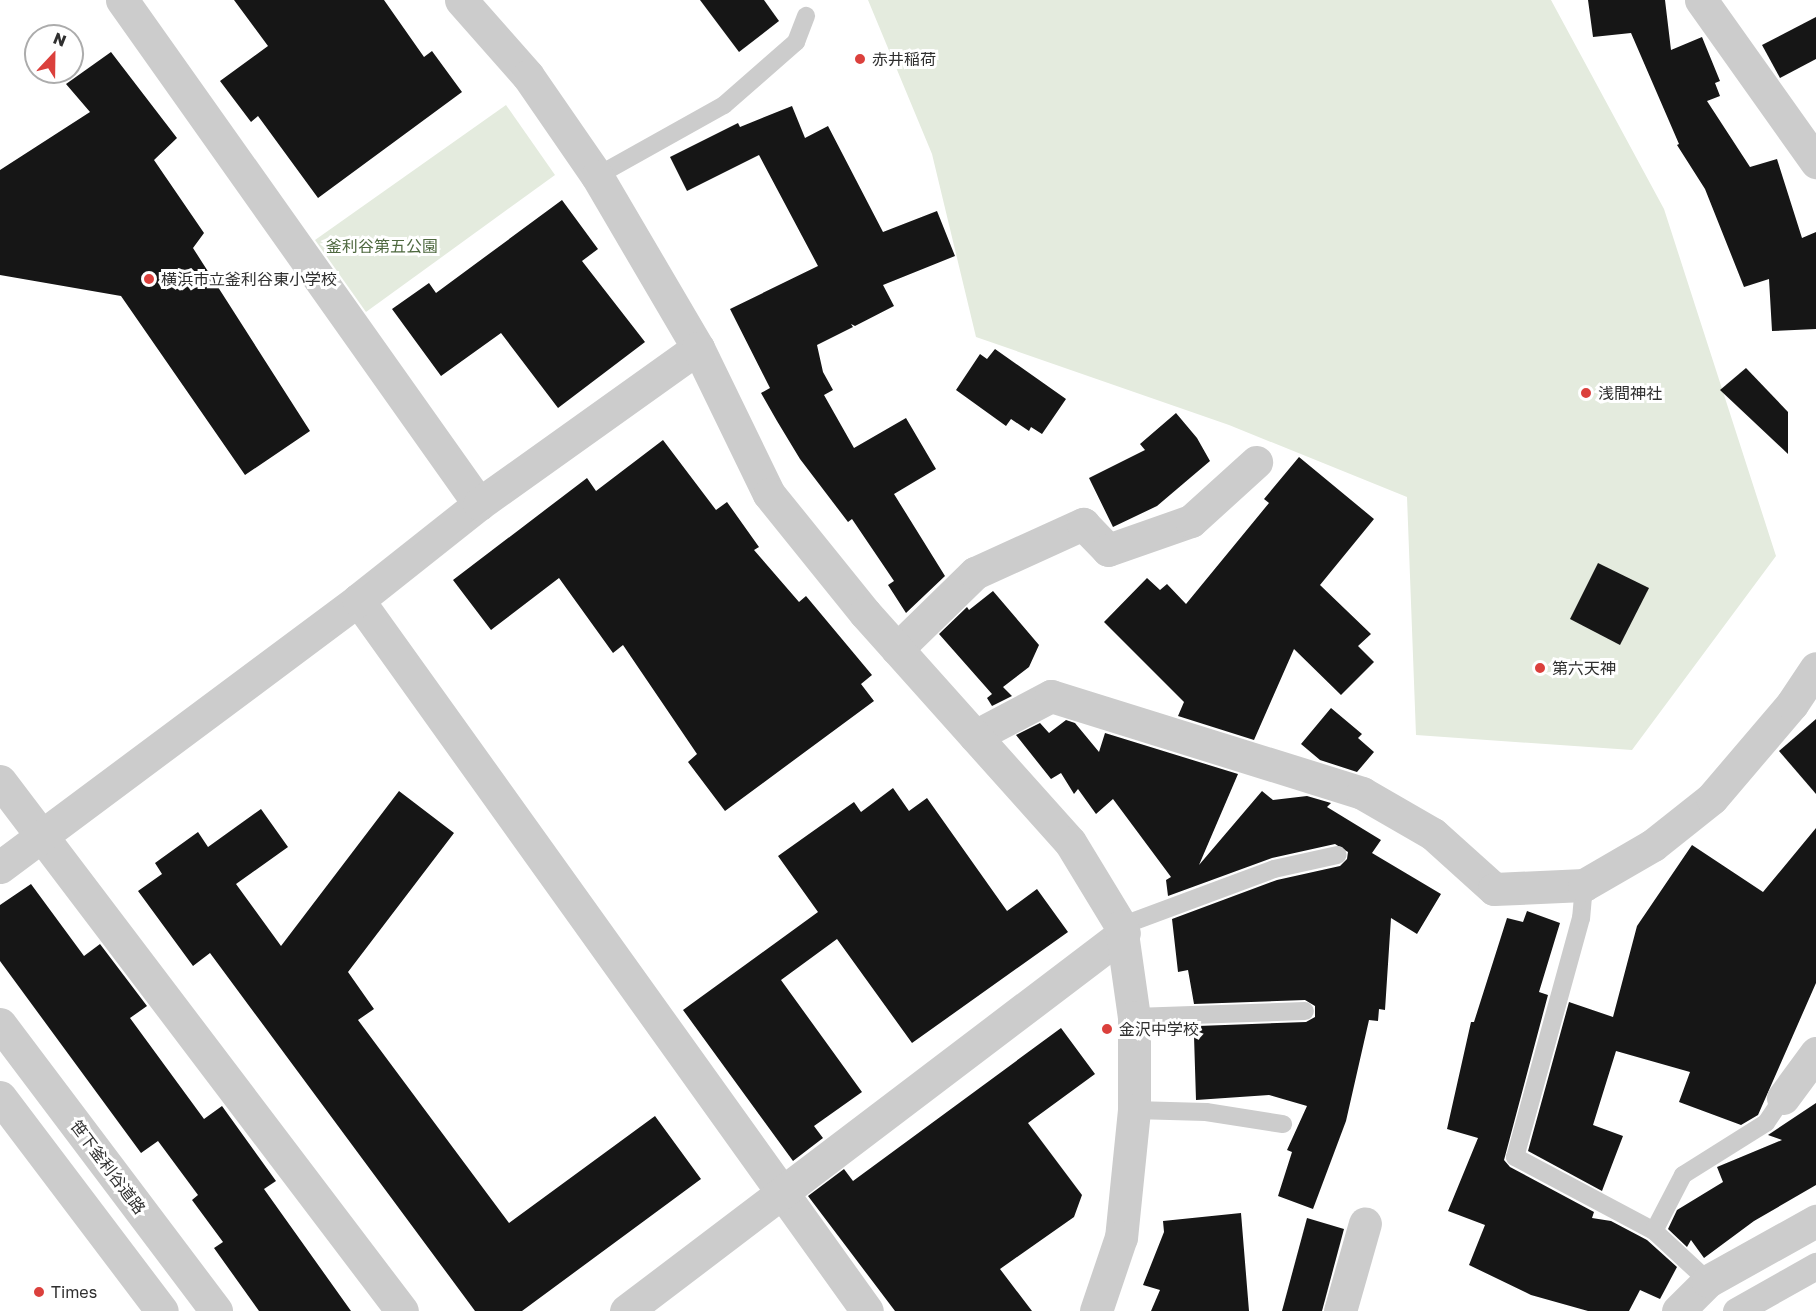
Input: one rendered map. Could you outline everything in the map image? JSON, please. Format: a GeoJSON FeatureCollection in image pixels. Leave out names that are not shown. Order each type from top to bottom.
{"type":"FeatureCollection","features":[{"type":"Feature","properties":{"kind":"street"},"geometry":{"type":"LineString","coordinates":[[122,0],[479,504]]}},
{"type":"Feature","properties":{"kind":"street"},"geometry":{"type":"LineString","coordinates":[[461,0],[528,76],[597,176],[698,348],[768,494],[897,649],[1070,842],[1122,930],[1134,1017],[1134,1110],[1120,1237],[1096,1311]]}},
{"type":"Feature","properties":{"kind":"street"},"geometry":{"type":"LineString","coordinates":[[1701,0],[1816,162]]}},
{"type":"Feature","properties":{"kind":"street"},"geometry":{"type":"LineString","coordinates":[[0,867],[358,600],[479,504],[698,348]]}},
{"type":"Feature","properties":{"kind":"street"},"geometry":{"type":"LineString","coordinates":[[897,649],[975,573],[1083,524],[1108,550],[1191,520],[1256,462]]}},
{"type":"Feature","properties":{"kind":"street"},"geometry":{"type":"LineString","coordinates":[[358,600],[867,1311]]}},
{"type":"Feature","properties":{"kind":"street"},"geometry":{"type":"LineString","coordinates":[[975,736],[1051,696],[1362,794],[1433,834],[1494,889],[1584,885],[1653,845],[1712,798],[1792,704],[1816,668]]}},
{"type":"Feature","properties":{"kind":"street"},"geometry":{"type":"LineString","coordinates":[[0,781],[402,1311]]}},
{"type":"Feature","properties":{"kind":"street"},"geometry":{"type":"LineString","coordinates":[[626,1311],[783,1194],[1122,930]]}},
{"type":"Feature","properties":{"kind":"street","name":"笹下釜利谷道路"},"geometry":{"type":"LineString","coordinates":[[0,1024],[216,1311]]}},
{"type":"Feature","properties":{"kind":"street"},"geometry":{"type":"LineString","coordinates":[[1783,1098],[1816,1053]]}},
{"type":"Feature","properties":{"kind":"street"},"geometry":{"type":"LineString","coordinates":[[0,1097],[162,1311]]}},
{"type":"Feature","properties":{"kind":"street"},"geometry":{"type":"LineString","coordinates":[[1678,1311],[1708,1281],[1816,1221]]}},
{"type":"Feature","properties":{"kind":"street"},"geometry":{"type":"LineString","coordinates":[[1340,1311],[1365,1223]]}},
{"type":"Feature","properties":{"kind":"street"},"geometry":{"type":"LineString","coordinates":[[1736,1311],[1816,1266]]}},
{"type":"Feature","properties":{"kind":"lane"},"geometry":{"type":"LineString","coordinates":[[597,176],[724,105],[796,42],[806,16]]}},
{"type":"Feature","properties":{"kind":"lane"},"geometry":{"type":"LineString","coordinates":[[1122,930],[1274,869],[1337,855]]}},
{"type":"Feature","properties":{"kind":"lane"},"geometry":{"type":"LineString","coordinates":[[1584,885],[1581,918],[1515,1157],[1654,1231],[1708,1281]]}},
{"type":"Feature","properties":{"kind":"lane"},"geometry":{"type":"LineString","coordinates":[[1134,1017],[1305,1011]]}},
{"type":"Feature","properties":{"kind":"lane"},"geometry":{"type":"LineString","coordinates":[[1654,1231],[1683,1175],[1766,1123],[1783,1098]]}},
{"type":"Feature","properties":{"kind":"lane"},"geometry":{"type":"LineString","coordinates":[[1134,1110],[1206,1112],[1283,1124]]}},
{"type":"Feature","properties":{"kind":"green space"},"geometry":{"type":"Polygon","coordinates":[[[868,0],[1551,0],[1664,209],[1776,556],[1632,750],[1416,735],[1407,497],[1229,425],[976,337],[932,154],[868,0]]]}},
{"type":"Feature","properties":{"kind":"green space","name":"釜利谷第五公園"},"geometry":{"type":"Polygon","coordinates":[[[506,105],[555,175],[366,312],[315,240],[506,105]]]}},
{"type":"Feature","properties":{"kind":"building"},"geometry":{"type":"Polygon","coordinates":[[[234,0],[384,0],[424,57],[432,51],[462,92],[318,198],[258,116],[251,122],[220,81],[268,46],[234,0]]]}},
{"type":"Feature","properties":{"kind":"building"},"geometry":{"type":"Polygon","coordinates":[[[700,0],[764,0],[779,21],[739,52],[700,0]]]}},
{"type":"Feature","properties":{"kind":"building"},"geometry":{"type":"Polygon","coordinates":[[[1588,0],[1665,0],[1671,50],[1702,37],[1720,81],[1715,83],[1720,96],[1707,101],[1750,167],[1777,159],[1802,238],[1816,232],[1816,329],[1772,331],[1769,279],[1744,287],[1705,189],[1677,145],[1679,144],[1631,33],[1593,37],[1588,0]]]}},
{"type":"Feature","properties":{"kind":"building"},"geometry":{"type":"Polygon","coordinates":[[[1816,17],[1816,59],[1780,78],[1762,45],[1816,17]]]}},
{"type":"Feature","properties":{"kind":"building"},"geometry":{"type":"Polygon","coordinates":[[[111,52],[177,138],[154,160],[204,233],[193,248],[310,431],[245,475],[121,296],[0,275],[0,170],[90,112],[66,84],[84,84],[84,71],[111,52]]]}},
{"type":"Feature","properties":{"kind":"building"},"geometry":{"type":"Polygon","coordinates":[[[792,106],[805,138],[828,126],[883,232],[937,211],[955,256],[883,285],[894,306],[855,326],[851,324],[853,327],[817,345],[823,372],[833,390],[824,395],[854,448],[906,418],[936,469],[894,494],[945,576],[906,613],[888,585],[894,581],[852,519],[848,522],[800,459],[777,421],[761,393],[770,388],[730,309],[818,266],[759,155],[687,191],[670,157],[738,123],[740,127],[792,106]]]}},
{"type":"Feature","properties":{"kind":"building"},"geometry":{"type":"Polygon","coordinates":[[[562,200],[598,249],[582,261],[645,342],[558,408],[501,333],[441,376],[392,309],[429,283],[436,293],[562,200]]]}},
{"type":"Feature","properties":{"kind":"building"},"geometry":{"type":"Polygon","coordinates":[[[995,349],[1066,399],[1042,434],[1031,427],[1029,431],[1011,419],[1006,426],[956,390],[980,354],[987,359],[995,349]]]}},
{"type":"Feature","properties":{"kind":"building"},"geometry":{"type":"Polygon","coordinates":[[[1746,368],[1788,412],[1788,454],[1720,390],[1746,368]]]}},
{"type":"Feature","properties":{"kind":"building"},"geometry":{"type":"Polygon","coordinates":[[[1176,413],[1197,438],[1210,461],[1157,506],[1113,527],[1089,478],[1145,450],[1140,444],[1176,413]]]}},
{"type":"Feature","properties":{"kind":"building"},"geometry":{"type":"Polygon","coordinates":[[[663,440],[716,510],[727,502],[759,547],[754,550],[799,602],[806,596],[872,675],[861,684],[874,701],[725,811],[688,762],[697,754],[623,645],[613,653],[559,578],[491,630],[453,580],[587,478],[596,491],[663,440]]]}},
{"type":"Feature","properties":{"kind":"building"},"geometry":{"type":"Polygon","coordinates":[[[1299,457],[1374,519],[1320,585],[1371,634],[1358,646],[1374,662],[1341,695],[1294,649],[1254,740],[1178,716],[1184,702],[1104,622],[1147,578],[1160,590],[1167,584],[1186,604],[1269,503],[1264,499],[1299,457]]]}},
{"type":"Feature","properties":{"kind":"building"},"geometry":{"type":"Polygon","coordinates":[[[1598,563],[1649,588],[1620,645],[1570,619],[1598,563]]]}},
{"type":"Feature","properties":{"kind":"building"},"geometry":{"type":"Polygon","coordinates":[[[993,591],[1039,645],[1029,667],[1003,687],[1012,696],[992,706],[987,698],[992,694],[939,634],[967,607],[969,610],[993,591]]]}},
{"type":"Feature","properties":{"kind":"building"},"geometry":{"type":"Polygon","coordinates":[[[1331,708],[1362,734],[1358,738],[1374,752],[1357,772],[1320,760],[1301,744],[1331,708]]]}},
{"type":"Feature","properties":{"kind":"building"},"geometry":{"type":"Polygon","coordinates":[[[1816,719],[1816,794],[1779,751],[1816,719]]]}},
{"type":"Feature","properties":{"kind":"building"},"geometry":{"type":"Polygon","coordinates":[[[1066,720],[1075,723],[1099,752],[1105,733],[1238,774],[1199,865],[1262,791],[1273,800],[1307,796],[1331,803],[1327,807],[1381,840],[1372,853],[1441,894],[1417,934],[1391,918],[1385,1010],[1379,1009],[1378,1021],[1369,1020],[1346,1121],[1313,1209],[1278,1196],[1292,1152],[1287,1150],[1307,1106],[1269,1095],[1196,1100],[1194,1036],[1200,1036],[1198,1026],[1306,1022],[1315,1017],[1315,1006],[1305,1000],[1194,1004],[1188,970],[1178,972],[1172,919],[1277,880],[1340,866],[1347,859],[1348,852],[1335,844],[1272,858],[1168,896],[1166,880],[1171,877],[1113,799],[1096,814],[1078,789],[1074,794],[1061,773],[1051,779],[1016,735],[1040,723],[1049,733],[1066,720]]]}},
{"type":"Feature","properties":{"kind":"building"},"geometry":{"type":"Polygon","coordinates":[[[893,788],[909,811],[927,798],[1007,911],[1037,889],[1068,932],[912,1043],[837,939],[781,980],[862,1092],[814,1126],[823,1138],[793,1161],[683,1010],[818,912],[778,856],[854,802],[861,812],[893,788]]]}},
{"type":"Feature","properties":{"kind":"building"},"geometry":{"type":"Polygon","coordinates":[[[399,791],[454,833],[348,972],[374,1009],[358,1020],[509,1223],[655,1116],[701,1179],[522,1311],[475,1311],[210,953],[193,966],[138,891],[162,874],[155,863],[198,832],[208,847],[261,809],[288,847],[236,884],[281,946],[399,791]]]}},
{"type":"Feature","properties":{"kind":"building"},"geometry":{"type":"Polygon","coordinates":[[[1816,828],[1816,983],[1758,1115],[1741,1125],[1679,1102],[1690,1072],[1616,1051],[1593,1125],[1623,1136],[1602,1191],[1528,1151],[1569,1002],[1613,1017],[1637,926],[1692,845],[1763,892],[1816,828]]]}},
{"type":"Feature","properties":{"kind":"building"},"geometry":{"type":"Polygon","coordinates":[[[31,884],[84,956],[100,944],[147,1006],[130,1018],[204,1119],[222,1106],[276,1181],[264,1189],[351,1311],[259,1311],[214,1248],[223,1242],[192,1200],[198,1195],[158,1141],[141,1153],[0,961],[0,905],[31,884]]]}},
{"type":"Feature","properties":{"kind":"building"},"geometry":{"type":"Polygon","coordinates":[[[1527,911],[1560,923],[1539,992],[1548,995],[1504,1160],[1510,1167],[1594,1212],[1592,1218],[1611,1221],[1647,1240],[1677,1267],[1660,1299],[1640,1290],[1629,1311],[1588,1311],[1531,1295],[1469,1265],[1485,1225],[1448,1211],[1478,1138],[1447,1129],[1471,1022],[1474,1022],[1507,918],[1523,922],[1527,911]]]}},
{"type":"Feature","properties":{"kind":"building"},"geometry":{"type":"Polygon","coordinates":[[[1061,1028],[1095,1074],[1028,1123],[1082,1195],[1074,1217],[1000,1269],[1032,1311],[895,1311],[808,1196],[844,1169],[853,1181],[1061,1028]]]}},
{"type":"Feature","properties":{"kind":"building"},"geometry":{"type":"Polygon","coordinates":[[[1816,1103],[1816,1185],[1754,1221],[1704,1258],[1691,1240],[1687,1247],[1668,1229],[1677,1210],[1723,1182],[1717,1167],[1782,1140],[1768,1135],[1816,1103]]]}},
{"type":"Feature","properties":{"kind":"building"},"geometry":{"type":"Polygon","coordinates":[[[1241,1213],[1249,1311],[1151,1311],[1160,1290],[1143,1285],[1164,1232],[1163,1221],[1241,1213]]]}},
{"type":"Feature","properties":{"kind":"building"},"geometry":{"type":"Polygon","coordinates":[[[1307,1218],[1344,1229],[1322,1311],[1282,1311],[1307,1218]]]}},
{"type":"Feature","properties":{"kind":"place","name":"赤井稲荷"},"geometry":{"type":"Point","coordinates":[860,59]}},
{"type":"Feature","properties":{"kind":"place","name":"横浜市立釜利谷東小学校"},"geometry":{"type":"Point","coordinates":[149,279]}},
{"type":"Feature","properties":{"kind":"place","name":"浅間神社"},"geometry":{"type":"Point","coordinates":[1586,393]}},
{"type":"Feature","properties":{"kind":"place","name":"第六天神"},"geometry":{"type":"Point","coordinates":[1540,668]}},
{"type":"Feature","properties":{"kind":"place","name":"金沢中学校"},"geometry":{"type":"Point","coordinates":[1107,1029]}},
{"type":"Feature","properties":{"kind":"place","name":"Times"},"geometry":{"type":"Point","coordinates":[39,1292]}}]}
